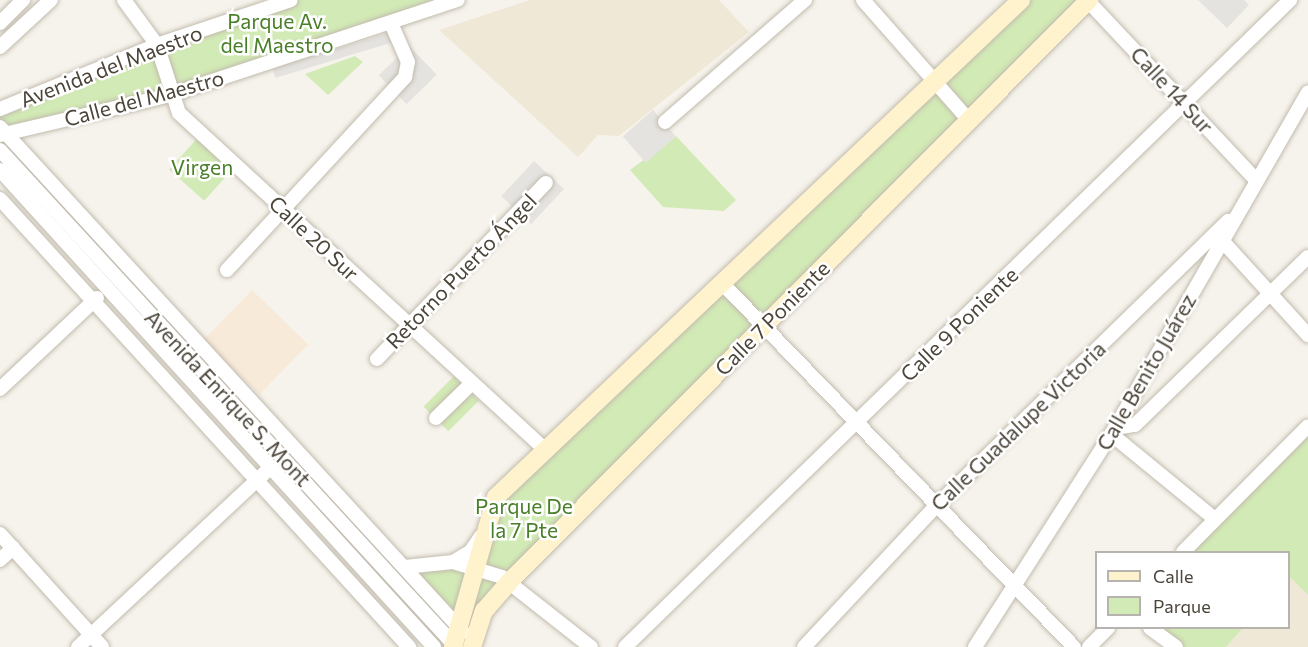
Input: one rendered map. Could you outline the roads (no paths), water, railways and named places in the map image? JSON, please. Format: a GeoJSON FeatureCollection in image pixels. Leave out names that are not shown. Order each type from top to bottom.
{"type":"FeatureCollection","features":[{"type":"Feature","properties":{"kind":"main road"},"geometry":{"type":"LineString","coordinates":[[459,641],[473,569],[496,497],[544,449],[1021,0]]}},
{"type":"Feature","properties":{"kind":"main road","name":"Calle 7 Poniente"},"geometry":{"type":"LineString","coordinates":[[459,641],[509,582],[1088,0]]}},
{"type":"Feature","properties":{"kind":"street"},"geometry":{"type":"LineString","coordinates":[[0,23],[23,0]]}},
{"type":"Feature","properties":{"kind":"street"},"geometry":{"type":"LineString","coordinates":[[0,46],[35,5],[51,0]]}},
{"type":"Feature","properties":{"kind":"street","name":"Calle 20 Sur"},"geometry":{"type":"LineString","coordinates":[[124,0],[157,45],[170,94],[179,113],[544,449]]}},
{"type":"Feature","properties":{"kind":"street","name":"Avenida del Maestro"},"geometry":{"type":"LineString","coordinates":[[0,109],[157,45],[291,0]]}},
{"type":"Feature","properties":{"kind":"street","name":"Calle del Maestro"},"geometry":{"type":"LineString","coordinates":[[2,132],[170,94],[458,0]]}},
{"type":"Feature","properties":{"kind":"street"},"geometry":{"type":"LineString","coordinates":[[665,122],[805,0]]}},
{"type":"Feature","properties":{"kind":"street"},"geometry":{"type":"LineString","coordinates":[[863,0],[968,119]]}},
{"type":"Feature","properties":{"kind":"street","name":"Calle 14 Sur"},"geometry":{"type":"LineString","coordinates":[[1088,0],[1256,180]]}},
{"type":"Feature","properties":{"kind":"street","name":"Calle 9 Poniente"},"geometry":{"type":"LineString","coordinates":[[625,647],[857,424],[1290,0]]}},
{"type":"Feature","properties":{"kind":"street"},"geometry":{"type":"LineString","coordinates":[[227,270],[248,243],[405,77],[408,62],[391,23]]}},
{"type":"Feature","properties":{"kind":"street","name":"Calle Benito Juárez"},"geometry":{"type":"LineString","coordinates":[[975,647],[1113,431],[1219,237],[1238,211],[1308,93]]}},
{"type":"Feature","properties":{"kind":"street"},"geometry":{"type":"LineString","coordinates":[[2,132],[405,567],[459,641],[433,646]]}},
{"type":"Feature","properties":{"kind":"street","name":"Avenida Enrique S. Mont"},"geometry":{"type":"LineString","coordinates":[[0,150],[459,641]]}},
{"type":"Feature","properties":{"kind":"street","name":"Avenida Enrique S. Mont"},"geometry":{"type":"LineString","coordinates":[[0,170],[433,646]]}},
{"type":"Feature","properties":{"kind":"street","name":"Retorno Puerto Ángel"},"geometry":{"type":"LineString","coordinates":[[377,359],[546,183]]}},
{"type":"Feature","properties":{"kind":"street"},"geometry":{"type":"LineString","coordinates":[[0,199],[256,483],[409,647]]}},
{"type":"Feature","properties":{"kind":"street"},"geometry":{"type":"LineString","coordinates":[[1219,237],[1308,335]]}},
{"type":"Feature","properties":{"kind":"street","name":"Calle Guadalupe Victoria"},"geometry":{"type":"LineString","coordinates":[[804,647],[937,505],[1219,237]]}},
{"type":"Feature","properties":{"kind":"street"},"geometry":{"type":"LineString","coordinates":[[1113,431],[1135,425],[1308,257]]}},
{"type":"Feature","properties":{"kind":"street"},"geometry":{"type":"LineString","coordinates":[[721,282],[1074,647]]}},
{"type":"Feature","properties":{"kind":"street"},"geometry":{"type":"LineString","coordinates":[[0,389],[93,304],[105,287]]}},
{"type":"Feature","properties":{"kind":"street"},"geometry":{"type":"LineString","coordinates":[[436,418],[472,383]]}},
{"type":"Feature","properties":{"kind":"street"},"geometry":{"type":"LineString","coordinates":[[1184,551],[1308,426]]}},
{"type":"Feature","properties":{"kind":"street"},"geometry":{"type":"LineString","coordinates":[[1113,431],[1215,519]]}},
{"type":"Feature","properties":{"kind":"street"},"geometry":{"type":"LineString","coordinates":[[78,647],[270,468]]}},
{"type":"Feature","properties":{"kind":"street"},"geometry":{"type":"LineString","coordinates":[[453,562],[471,551],[483,532]]}},
{"type":"Feature","properties":{"kind":"street"},"geometry":{"type":"LineString","coordinates":[[0,534],[102,647]]}},
{"type":"Feature","properties":{"kind":"street"},"geometry":{"type":"LineString","coordinates":[[0,560],[13,549]]}},
{"type":"Feature","properties":{"kind":"street"},"geometry":{"type":"LineString","coordinates":[[405,567],[453,562],[509,582],[591,647]]}},
{"type":"Feature","properties":{"kind":"street"},"geometry":{"type":"LineString","coordinates":[[348,582],[361,567]]}},
{"type":"Feature","properties":{"kind":"street"},"geometry":{"type":"LineString","coordinates":[[1089,647],[1106,629]]}},
{"type":"Feature","properties":{"kind":"street"},"geometry":{"type":"LineString","coordinates":[[1153,629],[1176,647]]}},
{"type":"Feature","properties":{"kind":"park label","name":"Parque Av. del Maestro"},"geometry":{"type":"Point","coordinates":[277,33]}},
{"type":"Feature","properties":{"kind":"park label","name":"Virgen"},"geometry":{"type":"Point","coordinates":[202,167]}},
{"type":"Feature","properties":{"kind":"park label","name":"Parque De la 7 Pte"},"geometry":{"type":"Point","coordinates":[524,518]}}]}
